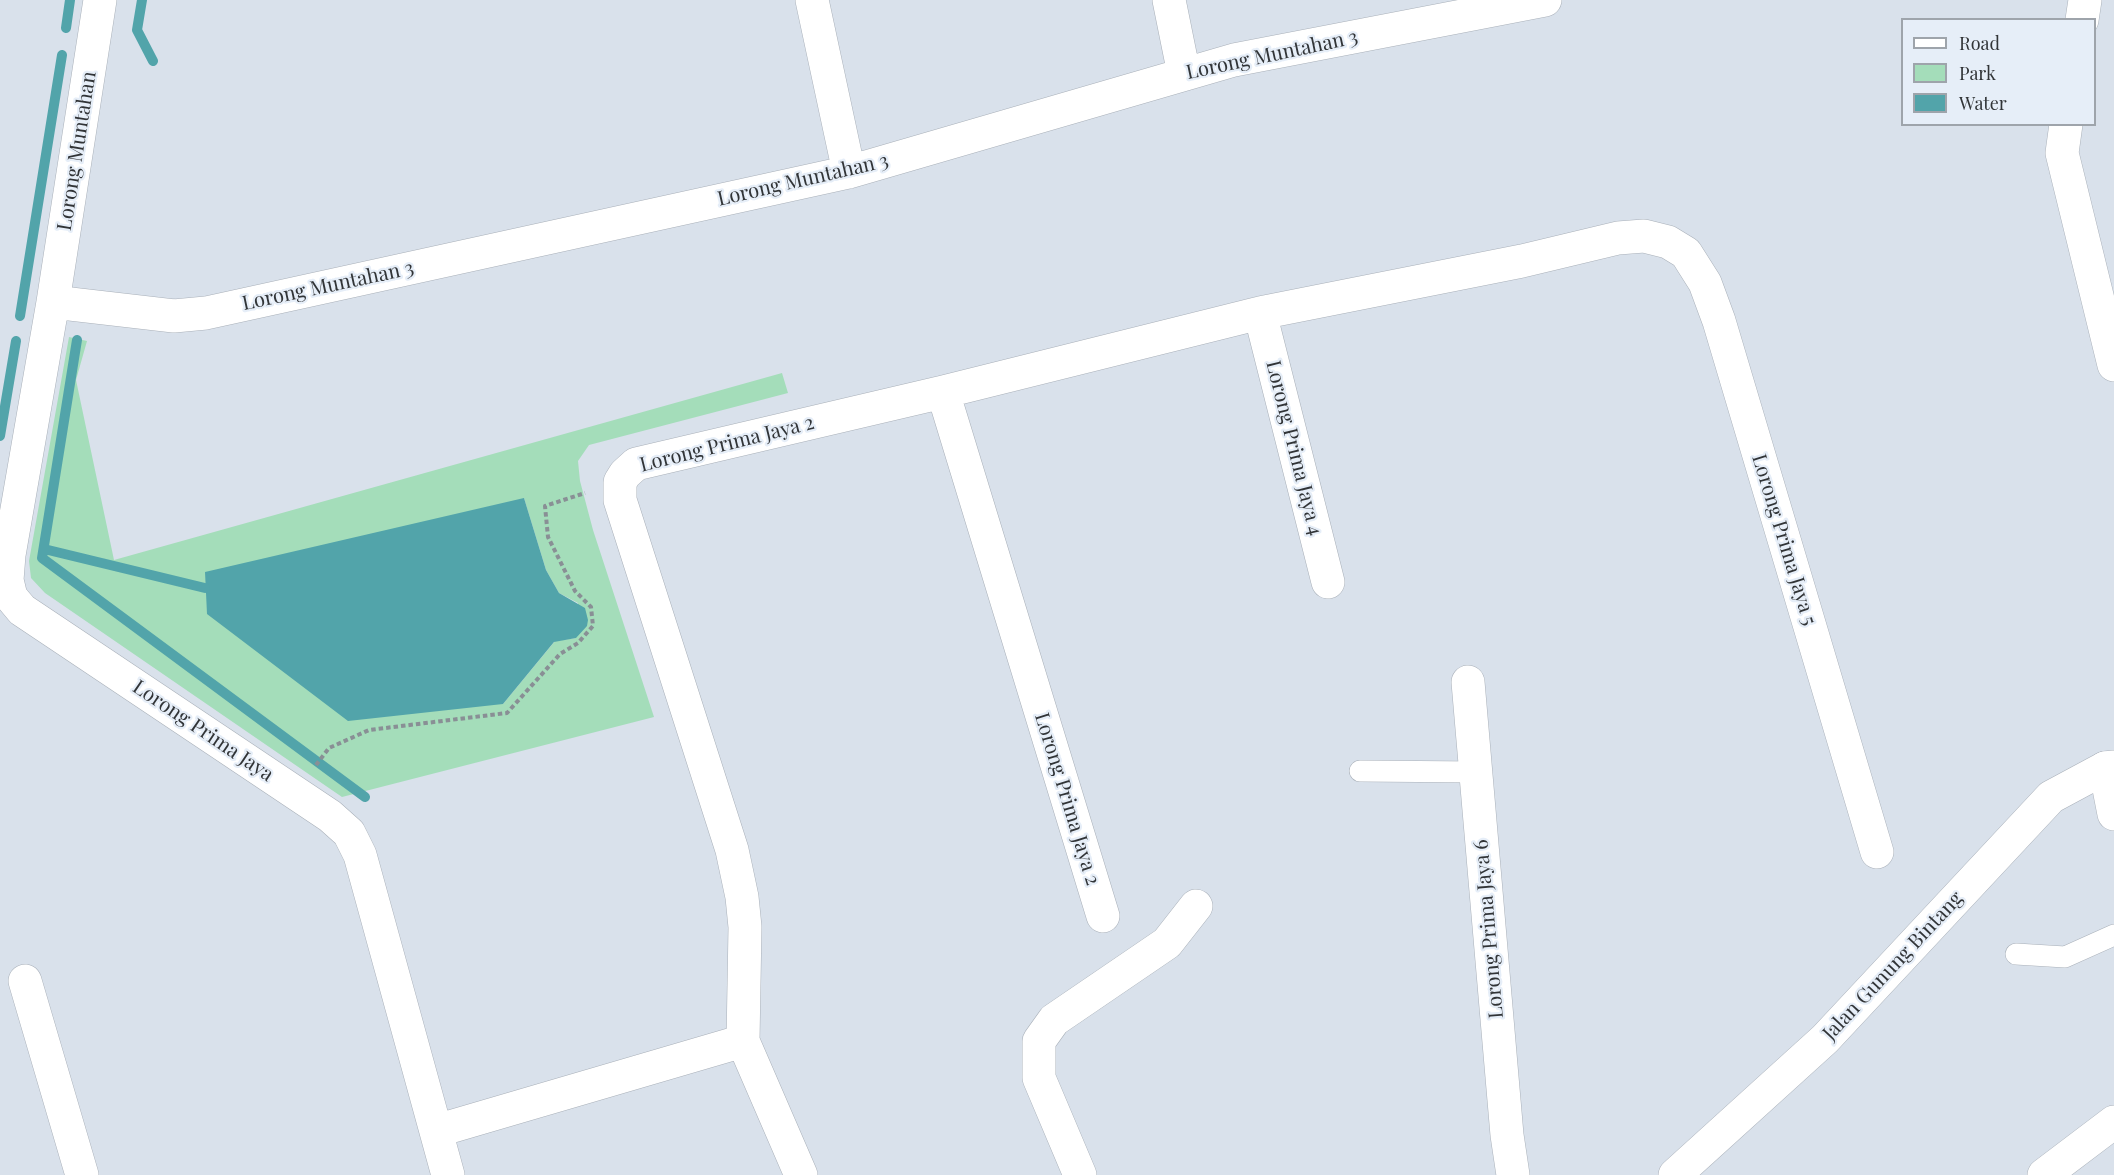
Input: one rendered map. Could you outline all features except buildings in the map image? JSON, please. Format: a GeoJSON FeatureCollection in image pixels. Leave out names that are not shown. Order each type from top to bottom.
{"type":"FeatureCollection","features":[{"type":"Feature","properties":{"kind":"street","name":"Lorong Muntahan"},"geometry":{"type":"LineString","coordinates":[[53,302],[100,0]]}},
{"type":"Feature","properties":{"kind":"street"},"geometry":{"type":"LineString","coordinates":[[812,0],[849,172]]}},
{"type":"Feature","properties":{"kind":"street"},"geometry":{"type":"LineString","coordinates":[[1168,0],[1184,74]]}},
{"type":"Feature","properties":{"kind":"street","name":"Lorong Muntahan 3"},"geometry":{"type":"LineString","coordinates":[[53,302],[174,316],[206,313],[849,172],[1234,60],[1545,0]]}},
{"type":"Feature","properties":{"kind":"street"},"geometry":{"type":"LineString","coordinates":[[2082,18],[2085,0]]}},
{"type":"Feature","properties":{"kind":"street"},"geometry":{"type":"LineString","coordinates":[[2066,126],[2062,153],[2114,365]]}},
{"type":"Feature","properties":{"kind":"street","name":"Lorong Prima Jaya 5"},"geometry":{"type":"LineString","coordinates":[[1260,313],[1522,261],[1618,238],[1644,236],[1668,242],[1686,253],[1704,282],[1719,321],[1877,852]]}},
{"type":"Feature","properties":{"kind":"street","name":"Lorong Prima Jaya"},"geometry":{"type":"LineString","coordinates":[[53,302],[9,555],[8,580],[11,597],[22,610],[330,816],[349,833],[360,855],[448,1175]]}},
{"type":"Feature","properties":{"kind":"street"},"geometry":{"type":"LineString","coordinates":[[943,392],[1260,313]]}},
{"type":"Feature","properties":{"kind":"street","name":"Lorong Prima Jaya 4"},"geometry":{"type":"LineString","coordinates":[[1260,313],[1328,582]]}},
{"type":"Feature","properties":{"kind":"street","name":"Lorong Prima Jaya 2"},"geometry":{"type":"LineString","coordinates":[[801,1175],[743,1041],[745,927],[742,897],[732,850],[620,500],[620,482],[636,464],[943,392],[1103,916]]}},
{"type":"Feature","properties":{"kind":"street","name":"Lorong Prima Jaya 6"},"geometry":{"type":"LineString","coordinates":[[1468,682],[1507,1135],[1513,1175]]}},
{"type":"Feature","properties":{"kind":"street"},"geometry":{"type":"LineString","coordinates":[[2109,768],[2114,814]]}},
{"type":"Feature","properties":{"kind":"street","name":"Jalan Gunung Bintang"},"geometry":{"type":"LineString","coordinates":[[1675,1175],[1826,1039],[2051,797],[2109,768]]}},
{"type":"Feature","properties":{"kind":"street"},"geometry":{"type":"LineString","coordinates":[[1080,1175],[1039,1078],[1040,1041],[1054,1020],[1167,943],[1196,906]]}},
{"type":"Feature","properties":{"kind":"street"},"geometry":{"type":"LineString","coordinates":[[25,981],[82,1175]]}},
{"type":"Feature","properties":{"kind":"street"},"geometry":{"type":"LineString","coordinates":[[436,1131],[743,1041]]}},
{"type":"Feature","properties":{"kind":"street"},"geometry":{"type":"LineString","coordinates":[[2044,1175],[2070,1166],[2114,1122]]}},
{"type":"Feature","properties":{"kind":"lane"},"geometry":{"type":"LineString","coordinates":[[1360,771],[1476,772]]}},
{"type":"Feature","properties":{"kind":"lane"},"geometry":{"type":"LineString","coordinates":[[2016,954],[2065,957],[2114,935]]}},
{"type":"Feature","properties":{"kind":"path"},"geometry":{"type":"LineString","coordinates":[[316,766],[329,748],[369,730],[507,713],[560,654],[578,643],[593,626],[591,607],[575,591],[548,537],[545,506],[620,482]]}},
{"type":"Feature","properties":{"kind":"green space"},"geometry":{"type":"Polygon","coordinates":[[[69,337],[87,341],[76,380],[114,560],[782,373],[788,393],[589,445],[578,461],[580,481],[593,530],[654,717],[342,797],[45,593],[31,578],[29,561],[69,337]],[[524,498],[503,704],[555,641],[576,638],[578,603],[559,593],[546,570],[524,498]]]}},
{"type":"Feature","properties":{"kind":"water"},"geometry":{"type":"Polygon","coordinates":[[[524,498],[546,570],[559,593],[585,608],[588,620],[587,626],[576,638],[554,642],[503,704],[348,721],[207,614],[205,572],[524,498]]]}},
{"type":"Feature","properties":{"kind":"waterway"},"geometry":{"type":"LineString","coordinates":[[66,28],[70,0]]}},
{"type":"Feature","properties":{"kind":"waterway"},"geometry":{"type":"LineString","coordinates":[[142,0],[137,30],[153,61]]}},
{"type":"Feature","properties":{"kind":"waterway"},"geometry":{"type":"LineString","coordinates":[[20,316],[62,55]]}},
{"type":"Feature","properties":{"kind":"waterway"},"geometry":{"type":"LineString","coordinates":[[77,340],[42,558],[365,797]]}},
{"type":"Feature","properties":{"kind":"waterway"},"geometry":{"type":"LineString","coordinates":[[0,436],[16,341]]}},
{"type":"Feature","properties":{"kind":"waterway"},"geometry":{"type":"LineString","coordinates":[[44,549],[205,588]]}}]}
